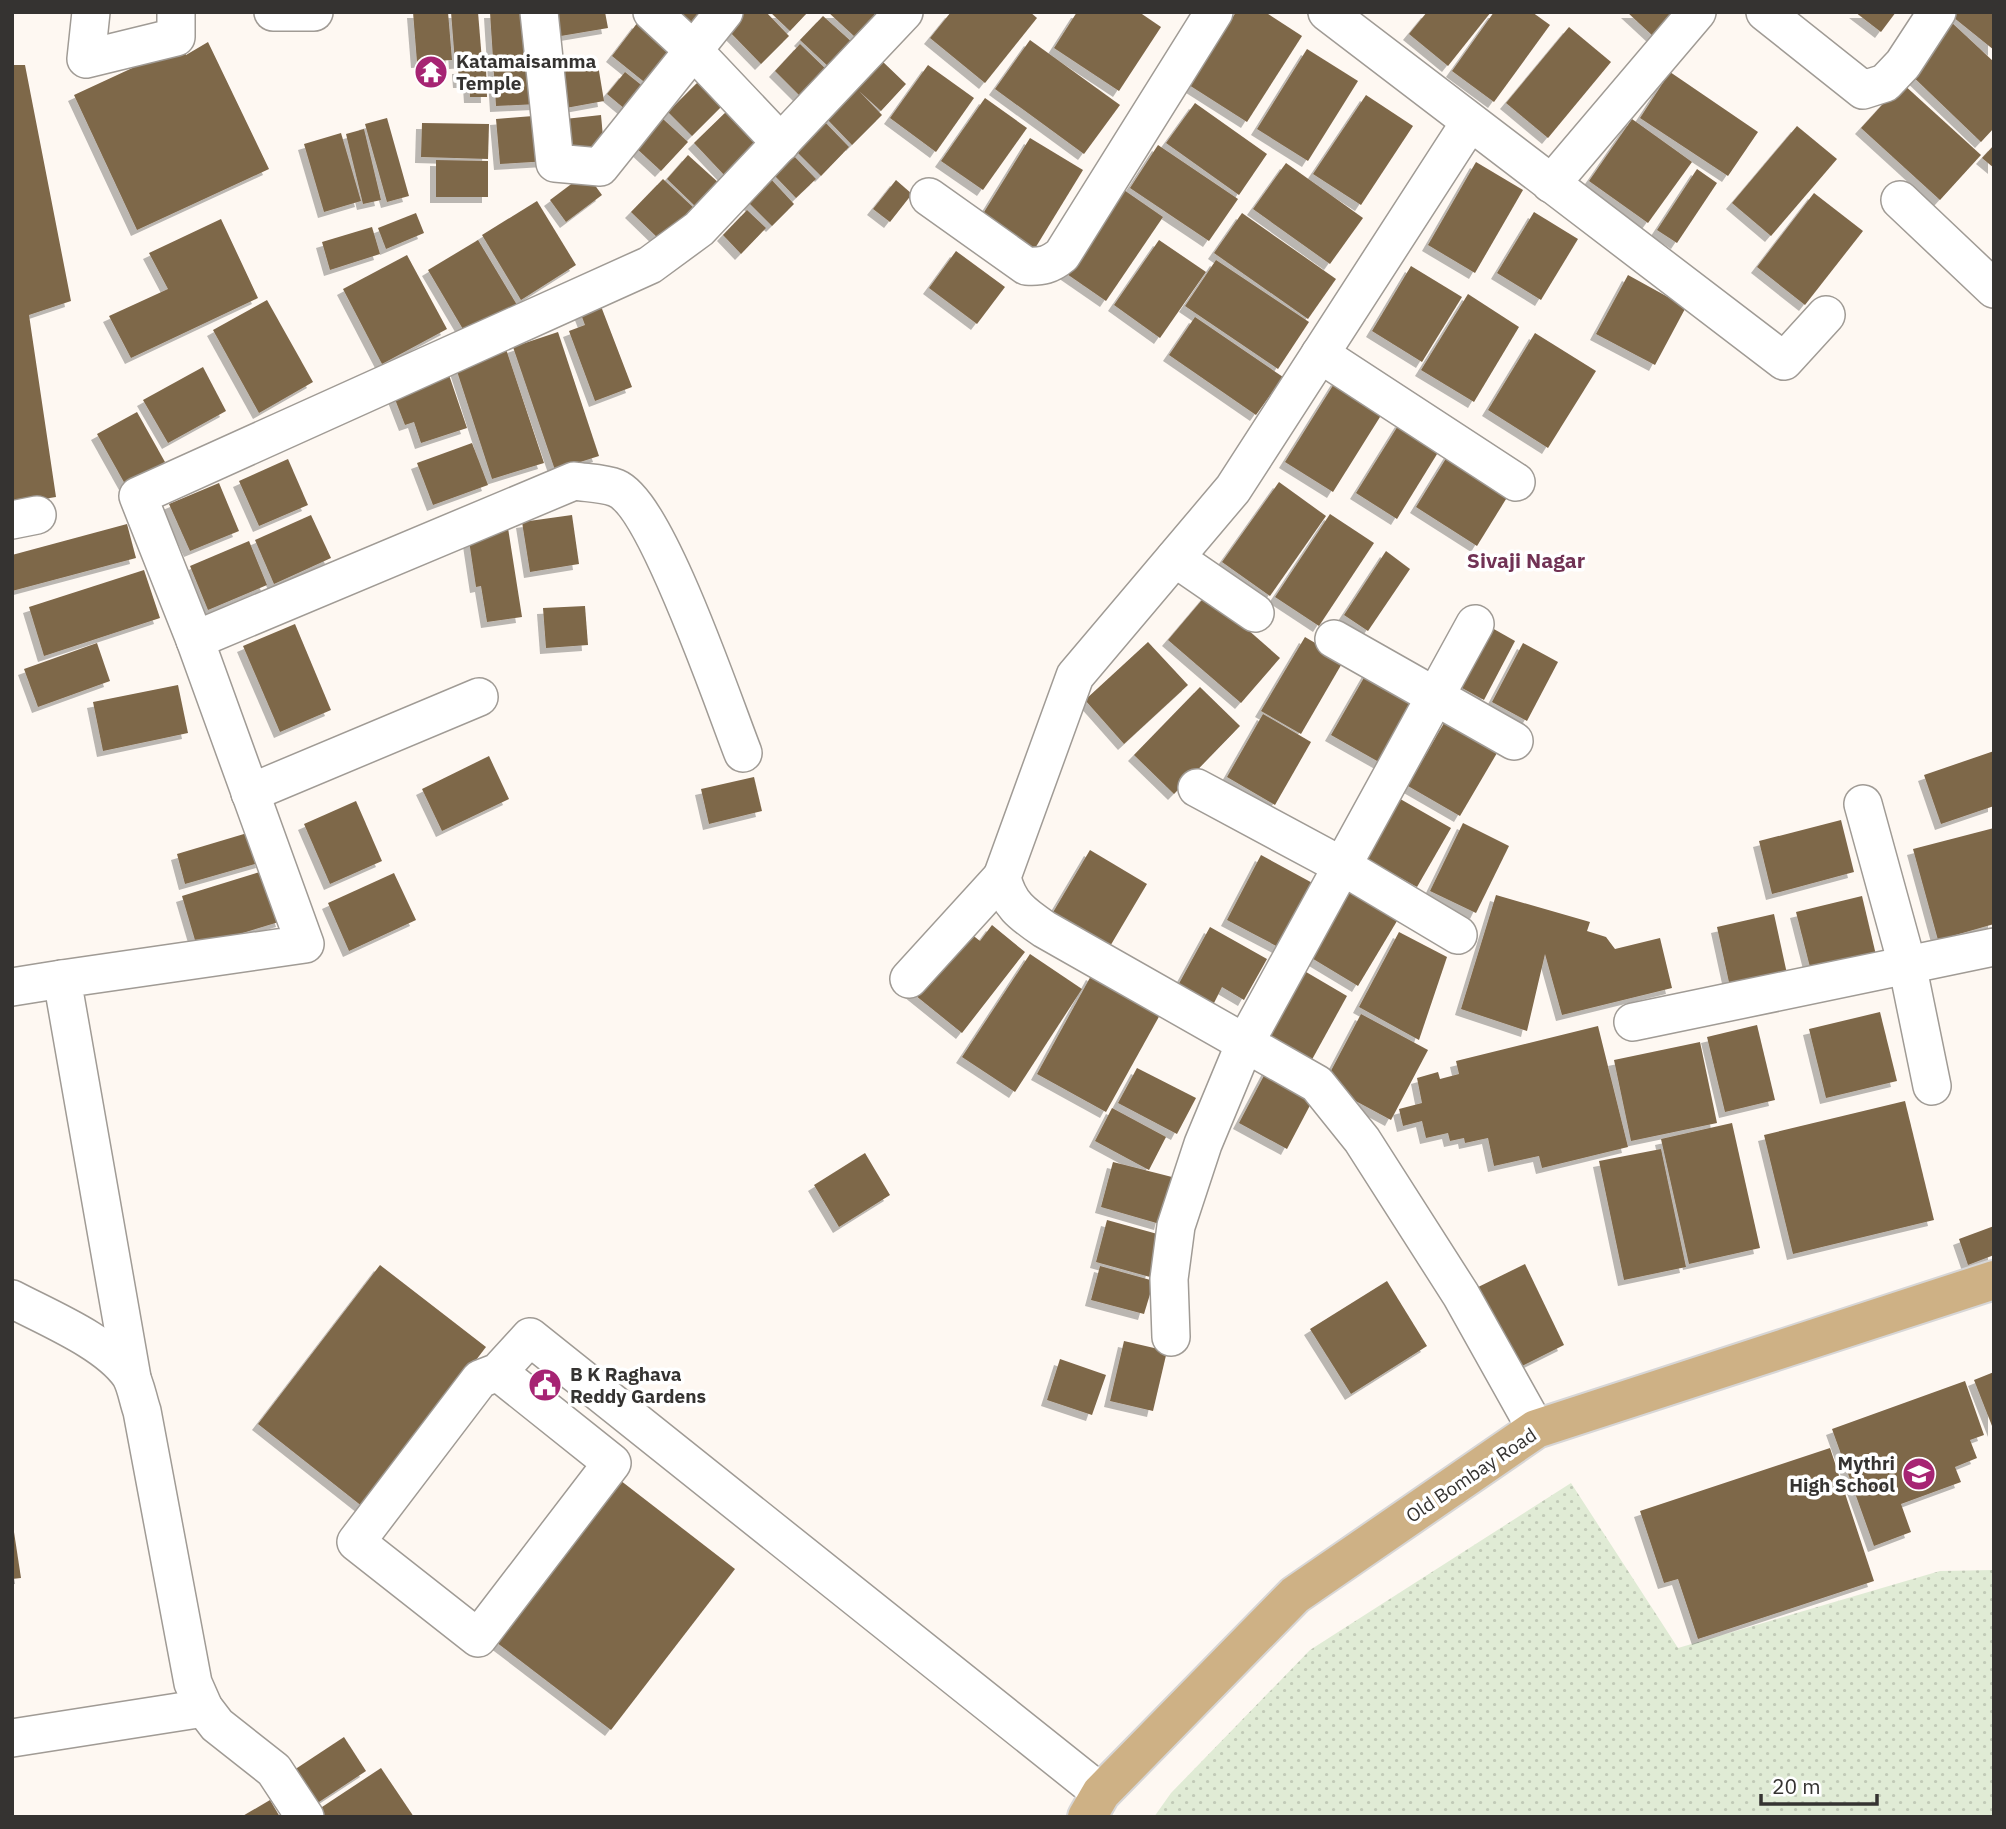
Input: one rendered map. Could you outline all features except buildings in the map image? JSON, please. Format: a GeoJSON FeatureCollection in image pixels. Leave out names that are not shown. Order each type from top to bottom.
{"type":"FeatureCollection","features":[{"type":"Feature","properties":{"kind":"main road","name":"Old Bombay Road"},"geometry":{"type":"LineString","coordinates":[[1094,1805],[1295,1595],[1536,1429],[1994,1280]]}},
{"type":"Feature","properties":{"kind":"street"},"geometry":{"type":"LineString","coordinates":[[91,12],[86,60],[176,37],[176,12]]}},
{"type":"Feature","properties":{"kind":"street"},"geometry":{"type":"LineString","coordinates":[[273,12],[314,12]]}},
{"type":"Feature","properties":{"kind":"street"},"geometry":{"type":"LineString","coordinates":[[539,12],[555,163],[600,167],[724,12]]}},
{"type":"Feature","properties":{"kind":"street"},"geometry":{"type":"LineString","coordinates":[[652,12],[693,50],[780,143]]}},
{"type":"Feature","properties":{"kind":"street"},"geometry":{"type":"LineString","coordinates":[[12,987],[305,944],[195,640],[138,496],[650,265],[699,229],[904,12]]}},
{"type":"Feature","properties":{"kind":"street"},"geometry":{"type":"LineString","coordinates":[[929,197],[1026,266],[1040,267],[1052,263],[1062,255],[1214,12]]}},
{"type":"Feature","properties":{"kind":"street"},"geometry":{"type":"LineString","coordinates":[[1327,12],[1784,361],[1826,315]]}},
{"type":"Feature","properties":{"kind":"street"},"geometry":{"type":"LineString","coordinates":[[1551,184],[1697,12]]}},
{"type":"Feature","properties":{"kind":"street"},"geometry":{"type":"LineString","coordinates":[[1765,12],[1863,90],[1885,83],[1903,64],[1937,12]]}},
{"type":"Feature","properties":{"kind":"street"},"geometry":{"type":"LineString","coordinates":[[909,979],[1002,877],[1075,676],[1233,489],[1470,122]]}},
{"type":"Feature","properties":{"kind":"street"},"geometry":{"type":"LineString","coordinates":[[1900,200],[1994,289]]}},
{"type":"Feature","properties":{"kind":"street"},"geometry":{"type":"LineString","coordinates":[[1320,355],[1516,482]]}},
{"type":"Feature","properties":{"kind":"street"},"geometry":{"type":"LineString","coordinates":[[195,640],[574,481],[618,489],[642,515],[673,574],[743,753]]}},
{"type":"Feature","properties":{"kind":"street"},"geometry":{"type":"LineString","coordinates":[[1175,558],[1255,613]]}},
{"type":"Feature","properties":{"kind":"street"},"geometry":{"type":"LineString","coordinates":[[1171,1337],[1169,1279],[1176,1226],[1203,1144],[1245,1043],[1475,624]]}},
{"type":"Feature","properties":{"kind":"street"},"geometry":{"type":"LineString","coordinates":[[1334,639],[1514,741]]}},
{"type":"Feature","properties":{"kind":"street"},"geometry":{"type":"LineString","coordinates":[[250,793],[479,696]]}},
{"type":"Feature","properties":{"kind":"street"},"geometry":{"type":"LineString","coordinates":[[1197,788],[1344,867],[1458,936]]}},
{"type":"Feature","properties":{"kind":"street"},"geometry":{"type":"LineString","coordinates":[[1863,804],[1907,964],[1932,1086]]}},
{"type":"Feature","properties":{"kind":"street"},"geometry":{"type":"LineString","coordinates":[[1002,877],[1006,895],[1027,918],[1317,1084],[1336,1104],[1461,1295],[1536,1429]]}},
{"type":"Feature","properties":{"kind":"street"},"geometry":{"type":"LineString","coordinates":[[1633,1022],[1994,947]]}},
{"type":"Feature","properties":{"kind":"street"},"geometry":{"type":"LineString","coordinates":[[62,979],[132,1378],[142,1411],[193,1683],[204,1708],[217,1725],[274,1770],[305,1817]]}},
{"type":"Feature","properties":{"kind":"street"},"geometry":{"type":"LineString","coordinates":[[12,1299],[99,1347],[117,1359],[132,1378]]}},
{"type":"Feature","properties":{"kind":"street"},"geometry":{"type":"LineString","coordinates":[[498,1372],[612,1463],[478,1638],[356,1542],[480,1379],[498,1372],[530,1337],[1094,1805]]}},
{"type":"Feature","properties":{"kind":"street"},"geometry":{"type":"LineString","coordinates":[[12,1738],[204,1708]]}},
{"type":"Feature","properties":{"kind":"green space"},"geometry":{"type":"Polygon","coordinates":[[[1571,1483],[1678,1648],[1940,1571],[1994,1570],[1994,1817],[1154,1817],[1171,1793],[1310,1650],[1571,1483]]]}},
{"type":"Feature","properties":{"kind":"place","name":"Katamaisamma Temple"},"geometry":{"type":"Point","coordinates":[431,72]}},
{"type":"Feature","properties":{"kind":"place","name":"B K Raghava Reddy Gardens"},"geometry":{"type":"Point","coordinates":[545,1385]}},
{"type":"Feature","properties":{"kind":"place","name":"Mythri High School"},"geometry":{"type":"Point","coordinates":[1919,1474]}},
{"type":"Feature","properties":{"kind":"district","name":"Sivaji Nagar"},"geometry":{"type":"Point","coordinates":[1526,561]}}]}
